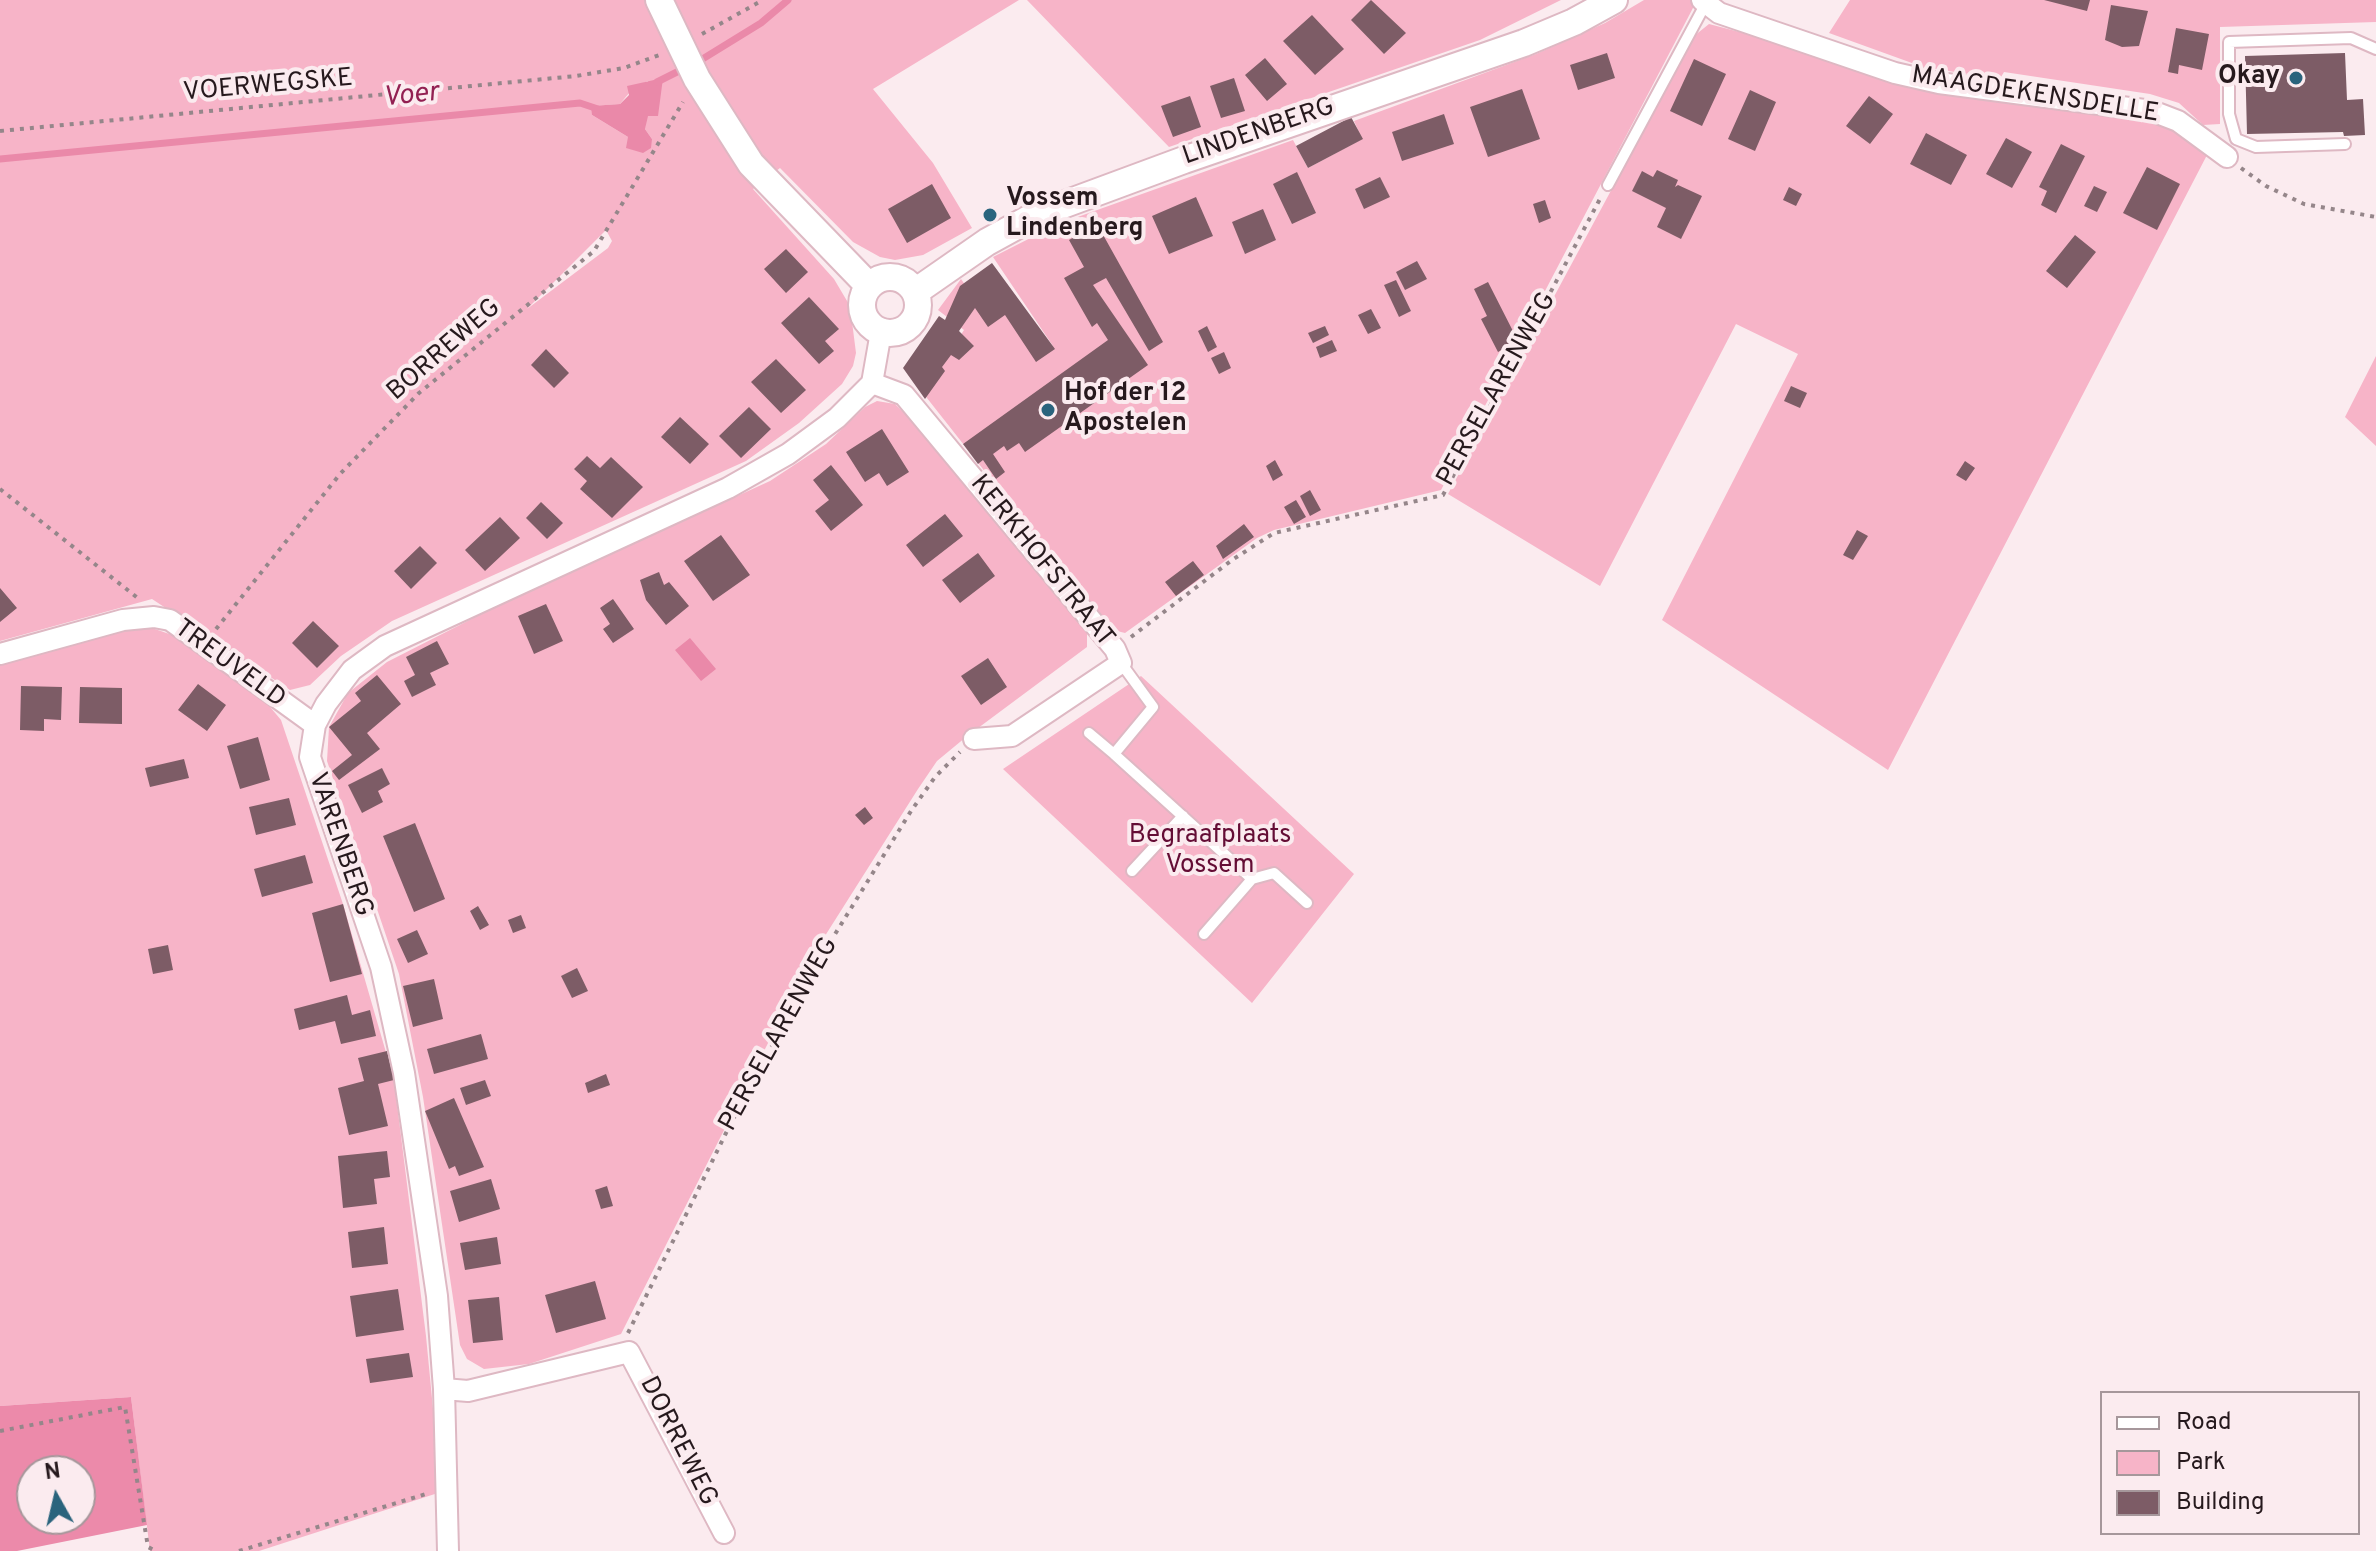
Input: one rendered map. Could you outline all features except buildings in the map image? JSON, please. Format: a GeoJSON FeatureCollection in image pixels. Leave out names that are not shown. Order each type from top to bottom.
{"type":"FeatureCollection","features":[{"type":"Feature","properties":{"kind":"street"},"geometry":{"type":"LineString","coordinates":[[659,0],[698,82],[751,164],[869,286]]}},
{"type":"Feature","properties":{"kind":"street","name":"LINDENBERG"},"geometry":{"type":"LineString","coordinates":[[915,292],[987,242],[1038,214],[1170,164],[1524,43],[1574,22],[1614,0]]}},
{"type":"Feature","properties":{"kind":"street","name":"MAAGDEKENSDELLE"},"geometry":{"type":"LineString","coordinates":[[1704,2],[1719,13],[1895,73],[1939,83],[2152,111],[2178,121],[2227,157]]}},
{"type":"Feature","properties":{"kind":"street"},"geometry":{"type":"LineString","coordinates":[[885,277],[903,279],[915,292],[919,301],[915,320],[900,332],[881,332],[873,327],[863,312],[862,303],[869,286],[885,277]]}},
{"type":"Feature","properties":{"kind":"street"},"geometry":{"type":"LineString","coordinates":[[872,383],[881,332]]}},
{"type":"Feature","properties":{"kind":"street","name":"KERKHOFSTRAAT"},"geometry":{"type":"LineString","coordinates":[[872,383],[904,395],[1118,656],[1012,736],[974,739]]}},
{"type":"Feature","properties":{"kind":"street","name":"VARENBERG"},"geometry":{"type":"LineString","coordinates":[[448,1551],[444,1389],[430,1243],[404,1073],[381,967],[310,757],[315,725],[326,704],[352,670],[385,646],[758,473],[837,418],[872,383]]}},
{"type":"Feature","properties":{"kind":"street","name":"TREUVELD"},"geometry":{"type":"LineString","coordinates":[[0,654],[123,620],[154,617],[170,620],[289,710],[315,725]]}},
{"type":"Feature","properties":{"kind":"street"},"geometry":{"type":"LineString","coordinates":[[444,1389],[468,1391],[629,1352]]}},
{"type":"Feature","properties":{"kind":"street","name":"DORREWEG"},"geometry":{"type":"LineString","coordinates":[[629,1352],[724,1533]]}},
{"type":"Feature","properties":{"kind":"lane"},"geometry":{"type":"LineString","coordinates":[[1608,185],[1704,2]]}},
{"type":"Feature","properties":{"kind":"lane"},"geometry":{"type":"LineString","coordinates":[[2345,144],[2256,147],[2236,139],[2229,114],[2229,42],[2351,38],[2376,49]]}},
{"type":"Feature","properties":{"kind":"lane"},"geometry":{"type":"LineString","coordinates":[[1114,754],[1153,707],[1118,656]]}},
{"type":"Feature","properties":{"kind":"lane"},"geometry":{"type":"LineString","coordinates":[[1089,733],[1252,879]]}},
{"type":"Feature","properties":{"kind":"lane"},"geometry":{"type":"LineString","coordinates":[[1132,871],[1183,816]]}},
{"type":"Feature","properties":{"kind":"lane"},"geometry":{"type":"LineString","coordinates":[[1204,934],[1252,879],[1274,873],[1307,903]]}},
{"type":"Feature","properties":{"kind":"path","name":"VOERWEGSKE"},"geometry":{"type":"LineString","coordinates":[[0,131],[576,76],[624,68],[680,49],[763,0]]}},
{"type":"Feature","properties":{"kind":"path","name":"BORREWEG"},"geometry":{"type":"LineString","coordinates":[[204,643],[340,474],[419,393],[594,251],[678,108],[698,82]]}},
{"type":"Feature","properties":{"kind":"path"},"geometry":{"type":"LineString","coordinates":[[2227,157],[2266,186],[2304,204],[2376,217]]}},
{"type":"Feature","properties":{"kind":"path","name":"PERSELARENWEG"},"geometry":{"type":"LineString","coordinates":[[1118,656],[1232,560],[1274,533],[1443,495],[1608,185]]}},
{"type":"Feature","properties":{"kind":"path"},"geometry":{"type":"LineString","coordinates":[[0,489],[132,590],[154,617]]}},
{"type":"Feature","properties":{"kind":"path","name":"PERSELARENWEG"},"geometry":{"type":"LineString","coordinates":[[629,1352],[625,1338],[726,1133],[808,978],[911,811],[935,777],[974,739]]}},
{"type":"Feature","properties":{"kind":"path"},"geometry":{"type":"LineString","coordinates":[[0,1431],[125,1407],[149,1549],[156,1551]]}},
{"type":"Feature","properties":{"kind":"path"},"geometry":{"type":"LineString","coordinates":[[239,1551],[447,1487]]}},
{"type":"Feature","properties":{"kind":"green space"},"geometry":{"type":"Polygon","coordinates":[[[0,0],[1019,0],[873,89],[933,163],[972,228],[923,255],[895,260],[880,257],[853,242],[780,168],[753,189],[834,279],[850,306],[856,353],[853,366],[842,384],[799,423],[746,461],[392,621],[341,656],[310,685],[290,690],[152,599],[0,641],[0,0]],[[648,81],[634,87],[620,104],[592,106],[592,115],[628,137],[652,139],[645,129],[648,81]],[[606,230],[527,309],[608,248],[612,241],[606,230]]]}},
{"type":"Feature","properties":{"kind":"green space"},"geometry":{"type":"Polygon","coordinates":[[[1027,0],[1561,0],[1480,40],[1169,147],[1027,0]]]}},
{"type":"Feature","properties":{"kind":"green space"},"geometry":{"type":"Polygon","coordinates":[[[1644,0],[1690,0],[1694,6],[1441,490],[1274,530],[1257,538],[1125,633],[1109,629],[923,393],[964,330],[938,310],[961,279],[990,321],[1005,312],[1053,346],[993,257],[1058,224],[1293,140],[1308,168],[1362,139],[1354,121],[1536,54],[1605,23],[1644,0]]]}},
{"type":"Feature","properties":{"kind":"green space"},"geometry":{"type":"Polygon","coordinates":[[[1850,0],[2376,0],[2376,22],[2220,27],[2220,124],[2203,125],[2179,103],[2150,94],[2004,72],[2000,79],[1923,67],[1829,33],[1850,0]]]}},
{"type":"Feature","properties":{"kind":"green space"},"geometry":{"type":"Polygon","coordinates":[[[1709,24],[1789,45],[2122,112],[2174,128],[2207,155],[1888,770],[1662,620],[1798,354],[1736,324],[1600,586],[1448,494],[1694,36],[1709,24]]]}},
{"type":"Feature","properties":{"kind":"green space"},"geometry":{"type":"Polygon","coordinates":[[[2376,356],[2376,446],[2345,417],[2376,356]]]}},
{"type":"Feature","properties":{"kind":"green space"},"geometry":{"type":"Polygon","coordinates":[[[877,401],[895,404],[933,441],[1087,628],[1087,647],[937,761],[918,789],[811,958],[621,1334],[529,1364],[484,1369],[467,1359],[460,1345],[423,1097],[399,974],[327,761],[329,727],[348,693],[387,662],[503,603],[770,481],[826,444],[865,407],[877,401]]]}},
{"type":"Feature","properties":{"kind":"green space"},"geometry":{"type":"Polygon","coordinates":[[[152,628],[178,637],[266,702],[281,720],[343,904],[394,1080],[426,1336],[441,1492],[259,1551],[150,1551],[131,1397],[0,1406],[0,665],[131,629],[152,628]]]}},
{"type":"Feature","properties":{"kind":"green space","name":"Begraafplaats Vossem"},"geometry":{"type":"Polygon","coordinates":[[[1141,676],[1354,874],[1252,1003],[1003,769],[1141,676]]]}},
{"type":"Feature","properties":{"kind":"shaded area"},"geometry":{"type":"Polygon","coordinates":[[[663,78],[658,116],[648,116],[645,129],[652,139],[651,148],[643,153],[626,148],[628,137],[592,115],[591,106],[620,104],[629,95],[627,86],[663,78]]]}},
{"type":"Feature","properties":{"kind":"shaded area"},"geometry":{"type":"Polygon","coordinates":[[[690,638],[716,669],[701,681],[675,650],[690,638]]]}},
{"type":"Feature","properties":{"kind":"shaded area"},"geometry":{"type":"Polygon","coordinates":[[[131,1397],[147,1525],[17,1551],[0,1551],[0,1406],[131,1397]]]}},
{"type":"Feature","properties":{"kind":"waterway","name":"Voer"},"geometry":{"type":"LineString","coordinates":[[696,63],[761,23],[788,0]]}},
{"type":"Feature","properties":{"kind":"waterway","name":"Voer"},"geometry":{"type":"LineString","coordinates":[[657,82],[685,68]]}},
{"type":"Feature","properties":{"kind":"waterway","name":"Voer"},"geometry":{"type":"LineString","coordinates":[[0,159],[580,103],[598,109]]}},
{"type":"Feature","properties":{"kind":"place","name":"Okay"},"geometry":{"type":"Point","coordinates":[2296,78]}},
{"type":"Feature","properties":{"kind":"place","name":"Vossem Lindenberg"},"geometry":{"type":"Point","coordinates":[990,215]}},
{"type":"Feature","properties":{"kind":"place","name":"Hof der 12 Apostelen"},"geometry":{"type":"Point","coordinates":[1048,410]}}]}
